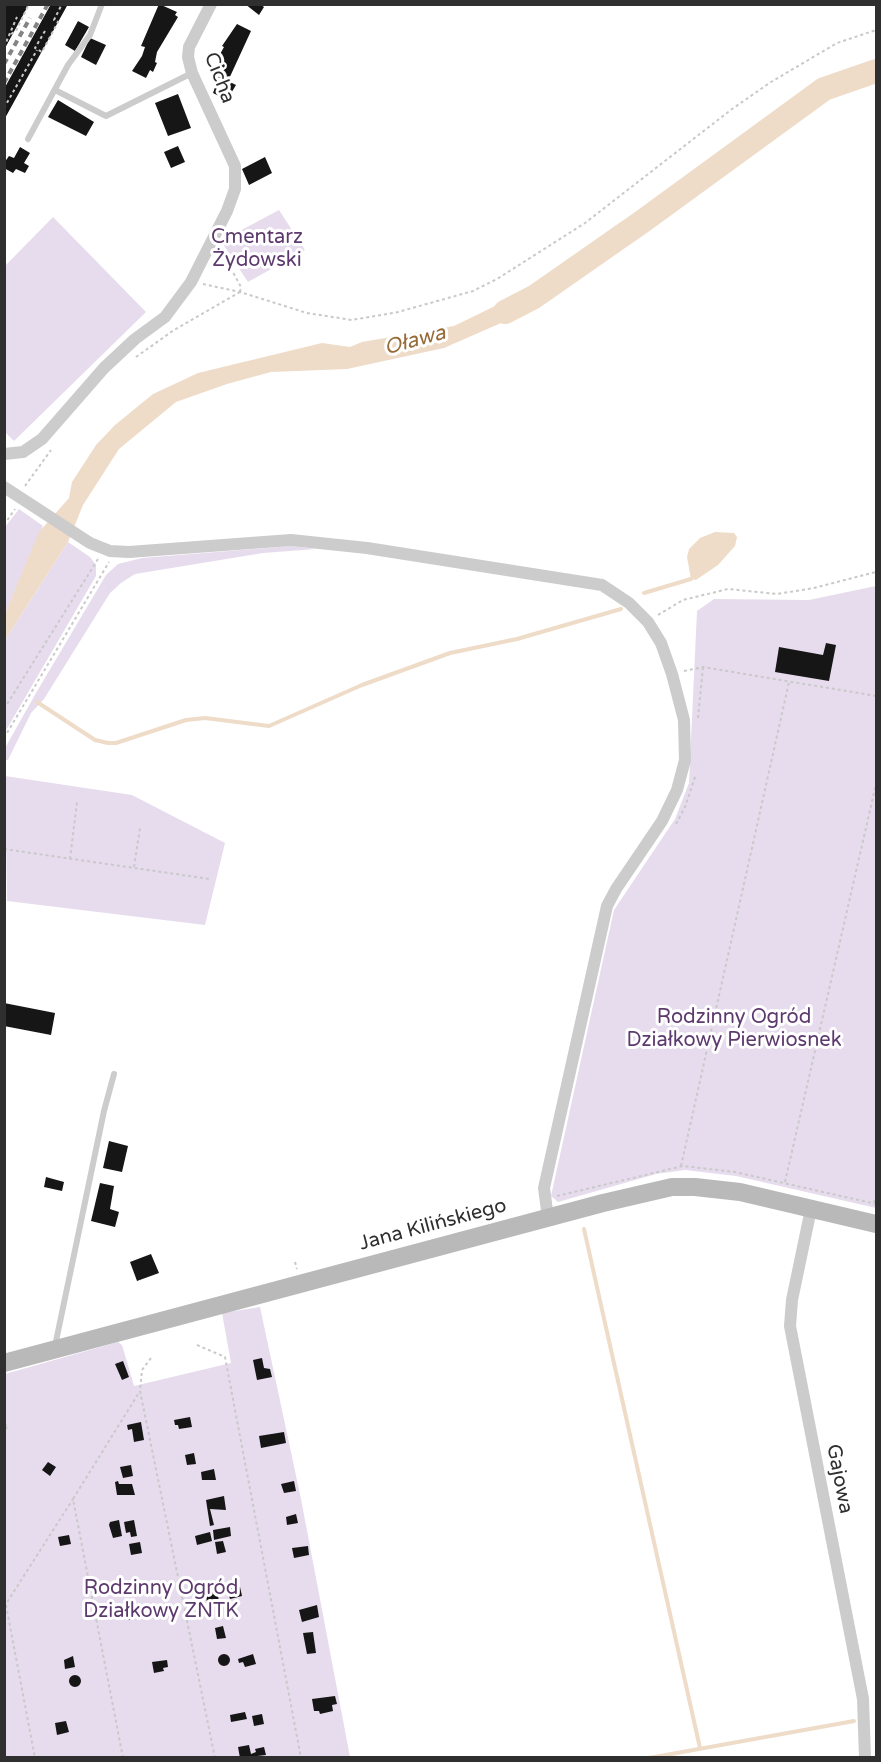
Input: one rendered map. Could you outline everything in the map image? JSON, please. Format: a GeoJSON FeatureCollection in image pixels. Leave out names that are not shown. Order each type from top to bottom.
{"type":"FeatureCollection","features":[{"type":"Feature","properties":{"kind":"street","name":"Cicha"},"geometry":{"type":"LineString","coordinates":[[211,4],[189,47],[188,60],[235,166],[235,189],[213,235]]}},
{"type":"Feature","properties":{"kind":"street"},"geometry":{"type":"LineString","coordinates":[[4,454],[23,452],[42,439],[104,368],[135,339],[165,317],[191,282],[213,235]]}},
{"type":"Feature","properties":{"kind":"street"},"geometry":{"type":"LineString","coordinates":[[4,487],[90,543],[110,551],[129,552],[291,540],[358,547],[602,585],[630,603],[648,622],[661,643],[684,720],[684,766],[675,796],[662,821],[607,906],[544,1188],[548,1218]]}},
{"type":"Feature","properties":{"kind":"street","name":"Jana Kilińskiego"},"geometry":{"type":"LineString","coordinates":[[4,1363],[631,1196],[682,1187],[740,1192],[876,1224]]}},
{"type":"Feature","properties":{"kind":"street","name":"Gajowa"},"geometry":{"type":"LineString","coordinates":[[811,1209],[792,1300],[790,1326],[863,1699],[865,1758]]}},
{"type":"Feature","properties":{"kind":"lane"},"geometry":{"type":"LineString","coordinates":[[28,139],[55,90],[90,35],[102,4]]}},
{"type":"Feature","properties":{"kind":"lane"},"geometry":{"type":"LineString","coordinates":[[55,90],[106,116],[192,73]]}},
{"type":"Feature","properties":{"kind":"lane"},"geometry":{"type":"LineString","coordinates":[[54,1349],[104,1111],[114,1074]]}},
{"type":"Feature","properties":{"kind":"path"},"geometry":{"type":"LineString","coordinates":[[11,34],[16,31],[29,4]]}},
{"type":"Feature","properties":{"kind":"path"},"geometry":{"type":"LineString","coordinates":[[37,49],[42,52],[58,22],[54,20],[62,4]]}},
{"type":"Feature","properties":{"kind":"path"},"geometry":{"type":"LineString","coordinates":[[4,47],[17,17]]}},
{"type":"Feature","properties":{"kind":"path"},"geometry":{"type":"LineString","coordinates":[[191,282],[240,292],[307,313],[352,320],[398,312],[473,291],[497,279],[585,223],[732,109],[771,82],[837,44],[876,30]]}},
{"type":"Feature","properties":{"kind":"path"},"geometry":{"type":"LineString","coordinates":[[4,108],[45,31]]}},
{"type":"Feature","properties":{"kind":"path"},"geometry":{"type":"LineString","coordinates":[[213,235],[237,278],[240,292]]}},
{"type":"Feature","properties":{"kind":"path"},"geometry":{"type":"LineString","coordinates":[[129,363],[174,330],[240,292]]}},
{"type":"Feature","properties":{"kind":"path"},"geometry":{"type":"LineString","coordinates":[[4,525],[53,447]]}},
{"type":"Feature","properties":{"kind":"path"},"geometry":{"type":"LineString","coordinates":[[4,738],[109,564],[110,551]]}},
{"type":"Feature","properties":{"kind":"path"},"geometry":{"type":"LineString","coordinates":[[4,709],[98,559]]}},
{"type":"Feature","properties":{"kind":"path"},"geometry":{"type":"LineString","coordinates":[[648,622],[683,600],[728,589],[777,594],[814,588],[876,572]]}},
{"type":"Feature","properties":{"kind":"path"},"geometry":{"type":"LineString","coordinates":[[697,724],[703,667]]}},
{"type":"Feature","properties":{"kind":"path"},"geometry":{"type":"LineString","coordinates":[[672,674],[703,667],[876,696]]}},
{"type":"Feature","properties":{"kind":"path"},"geometry":{"type":"LineString","coordinates":[[681,1166],[789,682]]}},
{"type":"Feature","properties":{"kind":"path"},"geometry":{"type":"LineString","coordinates":[[675,826],[692,791],[696,766]]}},
{"type":"Feature","properties":{"kind":"path"},"geometry":{"type":"LineString","coordinates":[[785,1182],[876,784]]}},
{"type":"Feature","properties":{"kind":"path"},"geometry":{"type":"LineString","coordinates":[[70,859],[77,802]]}},
{"type":"Feature","properties":{"kind":"path"},"geometry":{"type":"LineString","coordinates":[[134,868],[140,828]]}},
{"type":"Feature","properties":{"kind":"path"},"geometry":{"type":"LineString","coordinates":[[4,849],[210,879]]}},
{"type":"Feature","properties":{"kind":"path"},"geometry":{"type":"LineString","coordinates":[[554,1199],[556,1190]]}},
{"type":"Feature","properties":{"kind":"path"},"geometry":{"type":"LineString","coordinates":[[874,1203],[876,1195]]}},
{"type":"Feature","properties":{"kind":"path"},"geometry":{"type":"LineString","coordinates":[[197,1345],[225,1357],[301,1758]]}},
{"type":"Feature","properties":{"kind":"path"},"geometry":{"type":"LineString","coordinates":[[151,1358],[142,1370],[140,1391],[215,1758]]}},
{"type":"Feature","properties":{"kind":"path"},"geometry":{"type":"LineString","coordinates":[[35,1758],[5,1606],[140,1391]]}},
{"type":"Feature","properties":{"kind":"path"},"geometry":{"type":"LineString","coordinates":[[4,1426],[8,1425],[4,1432]]}},
{"type":"Feature","properties":{"kind":"path"},"geometry":{"type":"LineString","coordinates":[[73,1499],[123,1758]]}},
{"type":"Feature","properties":{"kind":"green space","name":"Cmentarz Żydowski"},"geometry":{"type":"Polygon","coordinates":[[[279,210],[305,250],[248,282],[221,241],[279,210]]]}},
{"type":"Feature","properties":{"kind":"green space"},"geometry":{"type":"Polygon","coordinates":[[[53,217],[146,312],[14,441],[5,432],[5,266],[53,217]]]}},
{"type":"Feature","properties":{"kind":"green space"},"geometry":{"type":"Polygon","coordinates":[[[19,509],[43,526],[5,614],[5,527],[19,509]]]}},
{"type":"Feature","properties":{"kind":"green space"},"geometry":{"type":"Polygon","coordinates":[[[68,542],[90,557],[96,565],[96,576],[5,732],[5,640],[68,542]]]}},
{"type":"Feature","properties":{"kind":"green space"},"geometry":{"type":"Polygon","coordinates":[[[291,546],[316,549],[263,553],[135,574],[121,583],[110,593],[44,699],[31,713],[8,760],[5,760],[5,748],[36,693],[106,575],[118,564],[142,558],[291,546]]]}},
{"type":"Feature","properties":{"kind":"green space","name":"Rodzinny Ogród Działkowy Pierwiosnek"},"geometry":{"type":"Polygon","coordinates":[[[876,586],[876,1208],[736,1176],[685,1170],[656,1174],[558,1202],[551,1196],[614,910],[675,819],[689,783],[697,611],[714,599],[809,600],[876,586]]]}},
{"type":"Feature","properties":{"kind":"green space"},"geometry":{"type":"Polygon","coordinates":[[[5,776],[132,795],[225,843],[205,925],[7,901],[5,776]]]}},
{"type":"Feature","properties":{"kind":"green space","name":"Rodzinny Ogród Działkowy ZNTK"},"geometry":{"type":"Polygon","coordinates":[[[260,1307],[301,1499],[350,1757],[5,1758],[5,1374],[118,1342],[122,1345],[134,1386],[231,1363],[222,1313],[260,1307]]]}},
{"type":"Feature","properties":{"kind":"water"},"geometry":{"type":"Polygon","coordinates":[[[530,289],[542,305],[444,348],[347,369],[271,372],[227,384],[176,402],[119,449],[83,505],[68,542],[5,640],[5,614],[39,532],[69,498],[72,482],[96,445],[115,425],[153,394],[198,373],[322,343],[350,347],[362,342],[454,326],[530,289]]]}},
{"type":"Feature","properties":{"kind":"water"},"geometry":{"type":"Polygon","coordinates":[[[715,532],[734,533],[737,537],[735,546],[718,565],[696,580],[691,579],[687,557],[689,549],[700,538],[715,532]]]}},
{"type":"Feature","properties":{"kind":"building"},"geometry":{"type":"Polygon","coordinates":[[[4,4],[29,4],[4,50],[4,4]]]}},
{"type":"Feature","properties":{"kind":"building"},"geometry":{"type":"Polygon","coordinates":[[[51,4],[68,4],[4,120],[4,89],[51,4]]]}},
{"type":"Feature","properties":{"kind":"building"},"geometry":{"type":"Polygon","coordinates":[[[159,4],[177,12],[175,15],[178,17],[157,52],[155,62],[157,63],[153,72],[150,70],[146,78],[132,71],[142,56],[145,47],[141,46],[159,4]]]}},
{"type":"Feature","properties":{"kind":"building"},"geometry":{"type":"Polygon","coordinates":[[[245,4],[260,4],[264,7],[259,15],[245,4]]]}},
{"type":"Feature","properties":{"kind":"building"},"geometry":{"type":"Polygon","coordinates":[[[78,21],[89,27],[75,51],[65,45],[78,21]]]}},
{"type":"Feature","properties":{"kind":"building"},"geometry":{"type":"Polygon","coordinates":[[[237,24],[251,31],[228,81],[236,85],[227,100],[213,93],[219,76],[216,75],[221,66],[218,65],[222,57],[219,56],[224,47],[222,46],[237,24]]]}},
{"type":"Feature","properties":{"kind":"building"},"geometry":{"type":"Polygon","coordinates":[[[90,38],[106,45],[96,65],[81,57],[90,38]]]}},
{"type":"Feature","properties":{"kind":"building"},"geometry":{"type":"Polygon","coordinates":[[[178,94],[191,128],[168,136],[155,103],[178,94]]]}},
{"type":"Feature","properties":{"kind":"building"},"geometry":{"type":"Polygon","coordinates":[[[58,100],[94,122],[86,136],[48,117],[58,100]]]}},
{"type":"Feature","properties":{"kind":"building"},"geometry":{"type":"Polygon","coordinates":[[[178,146],[185,162],[171,168],[164,152],[178,146]]]}},
{"type":"Feature","properties":{"kind":"building"},"geometry":{"type":"Polygon","coordinates":[[[20,147],[30,153],[24,163],[29,166],[25,173],[16,169],[13,173],[4,168],[4,163],[9,156],[14,158],[20,147]]]}},
{"type":"Feature","properties":{"kind":"building"},"geometry":{"type":"Polygon","coordinates":[[[265,157],[272,173],[249,185],[242,169],[265,157]]]}},
{"type":"Feature","properties":{"kind":"building"},"geometry":{"type":"Polygon","coordinates":[[[826,643],[836,645],[829,681],[775,672],[779,647],[823,655],[826,643]]]}},
{"type":"Feature","properties":{"kind":"building"},"geometry":{"type":"Polygon","coordinates":[[[4,1003],[55,1013],[51,1035],[4,1026],[4,1003]]]}},
{"type":"Feature","properties":{"kind":"building"},"geometry":{"type":"Polygon","coordinates":[[[109,1141],[128,1146],[122,1172],[103,1168],[109,1141]]]}},
{"type":"Feature","properties":{"kind":"building"},"geometry":{"type":"Polygon","coordinates":[[[46,1177],[64,1182],[62,1191],[44,1187],[46,1177]]]}},
{"type":"Feature","properties":{"kind":"building"},"geometry":{"type":"Polygon","coordinates":[[[100,1183],[114,1186],[110,1209],[119,1212],[115,1227],[91,1221],[100,1183]]]}},
{"type":"Feature","properties":{"kind":"building"},"geometry":{"type":"Polygon","coordinates":[[[151,1254],[159,1273],[137,1281],[130,1262],[151,1254]]]}},
{"type":"Feature","properties":{"kind":"building"},"geometry":{"type":"Polygon","coordinates":[[[262,1358],[264,1368],[270,1369],[272,1377],[257,1380],[253,1360],[262,1358]]]}},
{"type":"Feature","properties":{"kind":"building"},"geometry":{"type":"Polygon","coordinates":[[[123,1361],[129,1377],[122,1380],[115,1364],[123,1361]]]}},
{"type":"Feature","properties":{"kind":"building"},"geometry":{"type":"Polygon","coordinates":[[[190,1417],[192,1427],[179,1429],[178,1425],[175,1425],[174,1420],[190,1417]]]}},
{"type":"Feature","properties":{"kind":"building"},"geometry":{"type":"Polygon","coordinates":[[[141,1422],[144,1440],[134,1442],[132,1429],[128,1430],[127,1425],[141,1422]]]}},
{"type":"Feature","properties":{"kind":"building"},"geometry":{"type":"Polygon","coordinates":[[[284,1432],[286,1443],[261,1448],[259,1436],[284,1432]]]}},
{"type":"Feature","properties":{"kind":"building"},"geometry":{"type":"Polygon","coordinates":[[[194,1453],[196,1464],[187,1465],[185,1455],[194,1453]]]}},
{"type":"Feature","properties":{"kind":"building"},"geometry":{"type":"Polygon","coordinates":[[[48,1462],[56,1467],[50,1476],[42,1470],[48,1462]]]}},
{"type":"Feature","properties":{"kind":"building"},"geometry":{"type":"Polygon","coordinates":[[[131,1465],[133,1476],[123,1478],[120,1467],[131,1465]]]}},
{"type":"Feature","properties":{"kind":"building"},"geometry":{"type":"Polygon","coordinates":[[[214,1469],[216,1480],[202,1480],[201,1472],[214,1469]]]}},
{"type":"Feature","properties":{"kind":"building"},"geometry":{"type":"Polygon","coordinates":[[[118,1481],[119,1484],[132,1484],[135,1495],[117,1495],[115,1482],[118,1481]]]}},
{"type":"Feature","properties":{"kind":"building"},"geometry":{"type":"Polygon","coordinates":[[[294,1481],[296,1491],[284,1493],[281,1484],[294,1481]]]}},
{"type":"Feature","properties":{"kind":"building"},"geometry":{"type":"Polygon","coordinates":[[[224,1496],[226,1510],[210,1509],[214,1525],[210,1526],[206,1500],[224,1496]]]}},
{"type":"Feature","properties":{"kind":"building"},"geometry":{"type":"Polygon","coordinates":[[[296,1514],[298,1523],[287,1525],[286,1517],[296,1514]]]}},
{"type":"Feature","properties":{"kind":"building"},"geometry":{"type":"Polygon","coordinates":[[[119,1520],[122,1536],[113,1538],[110,1522],[119,1520]]]}},
{"type":"Feature","properties":{"kind":"building"},"geometry":{"type":"Polygon","coordinates":[[[134,1520],[137,1536],[131,1537],[130,1532],[126,1533],[124,1522],[134,1520]]]}},
{"type":"Feature","properties":{"kind":"building"},"geometry":{"type":"Polygon","coordinates":[[[230,1527],[231,1536],[214,1540],[213,1530],[230,1527]]]}},
{"type":"Feature","properties":{"kind":"building"},"geometry":{"type":"Polygon","coordinates":[[[210,1532],[212,1541],[197,1545],[195,1536],[210,1532]]]}},
{"type":"Feature","properties":{"kind":"building"},"geometry":{"type":"Polygon","coordinates":[[[69,1535],[71,1544],[60,1546],[58,1537],[69,1535]]]}},
{"type":"Feature","properties":{"kind":"building"},"geometry":{"type":"Polygon","coordinates":[[[223,1541],[226,1552],[217,1554],[215,1542],[223,1541]]]}},
{"type":"Feature","properties":{"kind":"building"},"geometry":{"type":"Polygon","coordinates":[[[140,1542],[142,1553],[131,1555],[129,1544],[140,1542]]]}},
{"type":"Feature","properties":{"kind":"building"},"geometry":{"type":"Polygon","coordinates":[[[308,1546],[309,1555],[294,1558],[292,1548],[308,1546]]]}},
{"type":"Feature","properties":{"kind":"building"},"geometry":{"type":"Polygon","coordinates":[[[240,1587],[242,1596],[230,1599],[227,1589],[240,1587]]]}},
{"type":"Feature","properties":{"kind":"building"},"geometry":{"type":"Polygon","coordinates":[[[217,1591],[219,1601],[207,1603],[206,1594],[217,1591]]]}},
{"type":"Feature","properties":{"kind":"building"},"geometry":{"type":"Polygon","coordinates":[[[317,1605],[319,1617],[302,1622],[299,1610],[317,1605]]]}},
{"type":"Feature","properties":{"kind":"building"},"geometry":{"type":"Polygon","coordinates":[[[139,1608],[141,1616],[128,1620],[126,1611],[139,1608]]]}},
{"type":"Feature","properties":{"kind":"building"},"geometry":{"type":"Polygon","coordinates":[[[223,1626],[226,1638],[217,1639],[215,1628],[223,1626]]]}},
{"type":"Feature","properties":{"kind":"building"},"geometry":{"type":"Polygon","coordinates":[[[313,1632],[316,1653],[307,1654],[303,1633],[313,1632]]]}},
{"type":"Feature","properties":{"kind":"building"},"geometry":{"type":"Polygon","coordinates":[[[226,1654],[229,1655],[229,1665],[222,1666],[219,1665],[218,1658],[219,1655],[226,1654]]]}},
{"type":"Feature","properties":{"kind":"building"},"geometry":{"type":"Polygon","coordinates":[[[253,1654],[256,1664],[245,1667],[243,1662],[239,1663],[238,1659],[253,1654]]]}},
{"type":"Feature","properties":{"kind":"building"},"geometry":{"type":"Polygon","coordinates":[[[73,1656],[75,1667],[65,1669],[64,1660],[73,1656]]]}},
{"type":"Feature","properties":{"kind":"building"},"geometry":{"type":"Polygon","coordinates":[[[167,1660],[168,1667],[163,1668],[164,1671],[154,1673],[152,1662],[167,1660]]]}},
{"type":"Feature","properties":{"kind":"building"},"geometry":{"type":"Polygon","coordinates":[[[77,1675],[81,1681],[77,1687],[73,1687],[69,1679],[77,1675]]]}},
{"type":"Feature","properties":{"kind":"building"},"geometry":{"type":"Polygon","coordinates":[[[335,1696],[337,1704],[332,1705],[333,1711],[320,1714],[319,1711],[314,1711],[312,1699],[335,1696]]]}},
{"type":"Feature","properties":{"kind":"building"},"geometry":{"type":"Polygon","coordinates":[[[245,1712],[247,1719],[231,1722],[230,1715],[245,1712]]]}},
{"type":"Feature","properties":{"kind":"building"},"geometry":{"type":"Polygon","coordinates":[[[262,1714],[264,1724],[254,1726],[252,1716],[262,1714]]]}},
{"type":"Feature","properties":{"kind":"building"},"geometry":{"type":"Polygon","coordinates":[[[66,1721],[69,1732],[57,1735],[55,1723],[66,1721]]]}},
{"type":"Feature","properties":{"kind":"building"},"geometry":{"type":"Polygon","coordinates":[[[249,1745],[251,1754],[256,1752],[255,1749],[264,1747],[266,1755],[240,1758],[238,1747],[249,1745]]]}},
{"type":"Feature","properties":{"kind":"waterway","name":"Oława"},"geometry":{"type":"LineString","coordinates":[[505,312],[534,297],[643,221],[824,89],[876,71]]}},
{"type":"Feature","properties":{"kind":"waterway"},"geometry":{"type":"LineString","coordinates":[[644,593],[691,579]]}},
{"type":"Feature","properties":{"kind":"waterway"},"geometry":{"type":"LineString","coordinates":[[37,702],[95,740],[108,743],[116,743],[186,720],[205,718],[269,726],[362,685],[450,653],[517,639],[621,609]]}},
{"type":"Feature","properties":{"kind":"waterway"},"geometry":{"type":"LineString","coordinates":[[584,1229],[700,1748]]}},
{"type":"Feature","properties":{"kind":"waterway"},"geometry":{"type":"LineString","coordinates":[[649,1758],[854,1721]]}},
{"type":"Feature","properties":{"kind":"railway"},"geometry":{"type":"LineString","coordinates":[[4,83],[48,4]]}},
{"type":"Feature","properties":{"kind":"railway"},"geometry":{"type":"LineString","coordinates":[[4,64],[30,18]]}}]}
